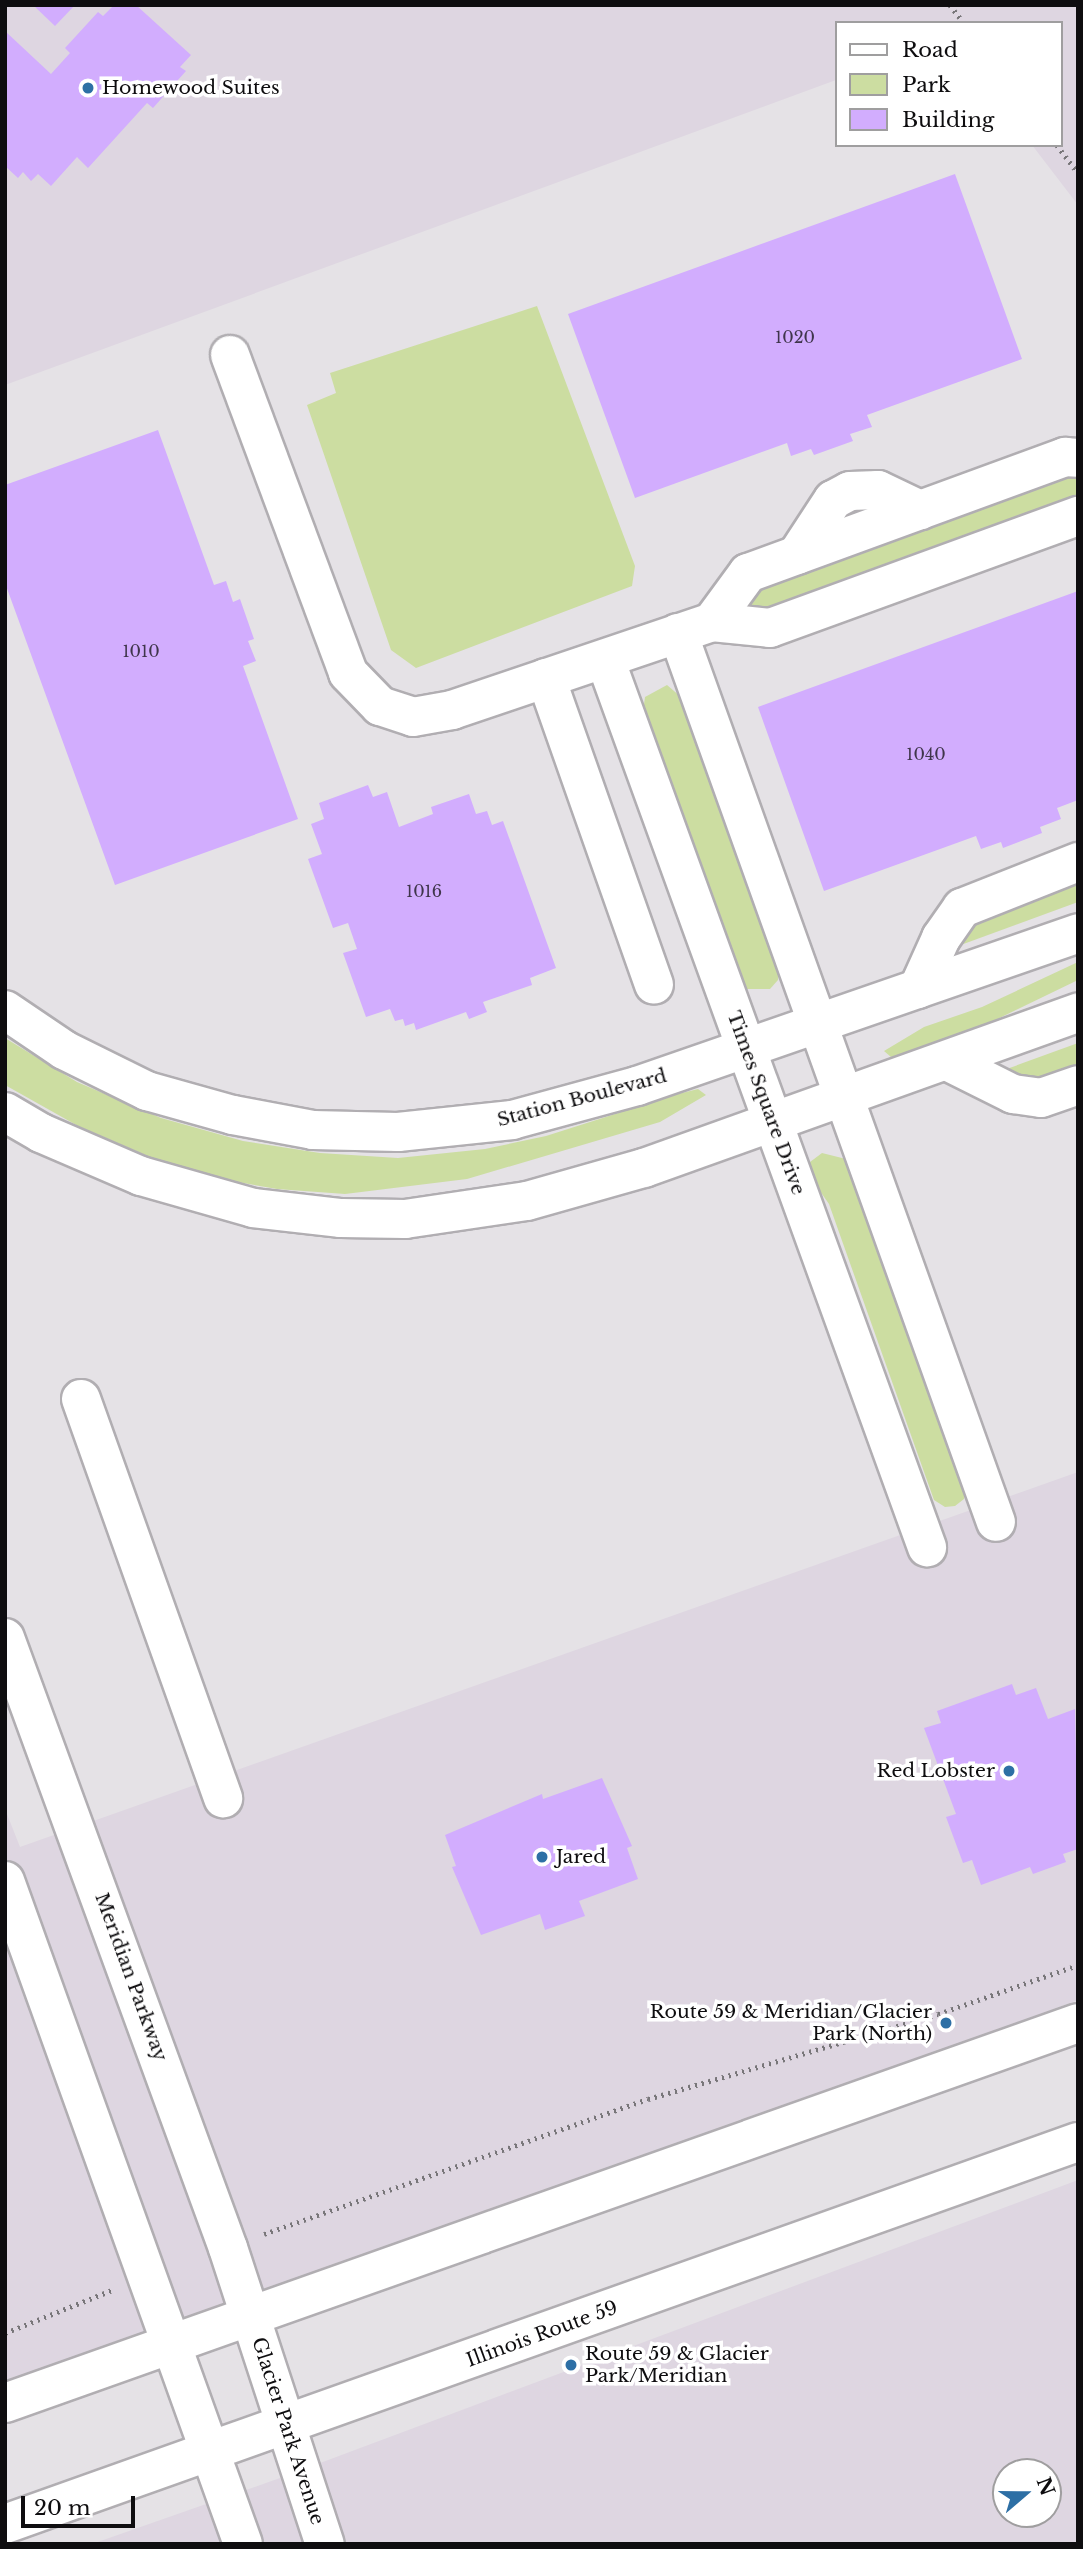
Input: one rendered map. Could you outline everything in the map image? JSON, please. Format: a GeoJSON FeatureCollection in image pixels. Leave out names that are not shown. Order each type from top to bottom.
{"type":"FeatureCollection","features":[{"type":"Feature","properties":{"kind":"street"},"geometry":{"type":"LineString","coordinates":[[230,355],[348,673],[380,706],[413,717],[452,710],[695,628],[770,628],[1078,516]]}},
{"type":"Feature","properties":{"kind":"street"},"geometry":{"type":"LineString","coordinates":[[695,628],[748,573],[1065,457],[1078,458]]}},
{"type":"Feature","properties":{"kind":"street"},"geometry":{"type":"LineString","coordinates":[[695,628],[820,1023],[996,1522]]}},
{"type":"Feature","properties":{"kind":"street","name":"Times Square Drive"},"geometry":{"type":"LineString","coordinates":[[605,659],[927,1547]]}},
{"type":"Feature","properties":{"kind":"street"},"geometry":{"type":"LineString","coordinates":[[546,678],[654,985]]}},
{"type":"Feature","properties":{"kind":"street"},"geometry":{"type":"LineString","coordinates":[[918,989],[941,938],[962,908],[1078,862]]}},
{"type":"Feature","properties":{"kind":"street","name":"Station Boulevard"},"geometry":{"type":"LineString","coordinates":[[5,1010],[64,1050],[147,1091],[233,1115],[313,1130],[398,1132],[512,1120],[636,1086],[1078,933]]}},
{"type":"Feature","properties":{"kind":"street"},"geometry":{"type":"LineString","coordinates":[[5,1112],[41,1133],[141,1176],[253,1208],[341,1218],[405,1219],[527,1201],[644,1168],[1078,1013]]}},
{"type":"Feature","properties":{"kind":"street"},"geometry":{"type":"LineString","coordinates":[[947,1061],[1013,1094],[1041,1098],[1078,1085]]}},
{"type":"Feature","properties":{"kind":"street"},"geometry":{"type":"LineString","coordinates":[[81,1399],[223,1798]]}},
{"type":"Feature","properties":{"kind":"street","name":"Meridian Parkway"},"geometry":{"type":"LineString","coordinates":[[5,1639],[252,2318]]}},
{"type":"Feature","properties":{"kind":"street"},"geometry":{"type":"LineString","coordinates":[[5,1881],[174,2344],[243,2544]]}},
{"type":"Feature","properties":{"kind":"street"},"geometry":{"type":"LineString","coordinates":[[5,2403],[252,2318],[1078,2023]]}},
{"type":"Feature","properties":{"kind":"street","name":"Illinois Route 59"},"geometry":{"type":"LineString","coordinates":[[5,2524],[1078,2141]]}},
{"type":"Feature","properties":{"kind":"street","name":"Glacier Park Avenue"},"geometry":{"type":"LineString","coordinates":[[252,2318],[325,2544]]}},
{"type":"Feature","properties":{"kind":"path"},"geometry":{"type":"LineString","coordinates":[[950,5],[962,21]]}},
{"type":"Feature","properties":{"kind":"path"},"geometry":{"type":"LineString","coordinates":[[1058,147],[1078,173]]}},
{"type":"Feature","properties":{"kind":"path"},"geometry":{"type":"LineString","coordinates":[[281,2228],[648,2099],[938,2014],[1078,1965]]}},
{"type":"Feature","properties":{"kind":"path"},"geometry":{"type":"LineString","coordinates":[[5,2333],[102,2294]]}},
{"type":"Feature","properties":{"kind":"shaded area"},"geometry":{"type":"Polygon","coordinates":[[[5,5],[1078,5],[1078,205],[1034,147],[1062,147],[1062,21],[834,21],[834,81],[5,385],[5,5]]]}},
{"type":"Feature","properties":{"kind":"shaded area"},"geometry":{"type":"Polygon","coordinates":[[[1078,1472],[1078,2000],[190,2330],[5,2393],[5,1809],[20,1847],[1078,1472]]]}},
{"type":"Feature","properties":{"kind":"shaded area"},"geometry":{"type":"Polygon","coordinates":[[[1078,2180],[1078,2544],[92,2544],[280,2478],[1078,2180]]]}},
{"type":"Feature","properties":{"kind":"green space"},"geometry":{"type":"Polygon","coordinates":[[[537,306],[635,566],[632,586],[416,668],[391,650],[307,405],[336,393],[330,373],[537,306]]]}},
{"type":"Feature","properties":{"kind":"green space"},"geometry":{"type":"Polygon","coordinates":[[[1058,475],[1078,475],[1077,501],[767,611],[752,607],[748,599],[749,590],[1058,475]]]}},
{"type":"Feature","properties":{"kind":"green space"},"geometry":{"type":"Polygon","coordinates":[[[667,685],[681,697],[779,966],[778,980],[770,989],[746,989],[738,981],[643,712],[645,697],[667,685]]]}},
{"type":"Feature","properties":{"kind":"green space"},"geometry":{"type":"Polygon","coordinates":[[[1078,879],[1078,902],[958,946],[975,919],[1078,879]]]}},
{"type":"Feature","properties":{"kind":"green space"},"geometry":{"type":"Polygon","coordinates":[[[1078,962],[1078,980],[954,1040],[891,1057],[884,1051],[924,1027],[982,1007],[1078,962]]]}},
{"type":"Feature","properties":{"kind":"green space"},"geometry":{"type":"Polygon","coordinates":[[[5,1038],[77,1082],[161,1118],[243,1141],[320,1153],[398,1158],[485,1149],[546,1136],[698,1089],[706,1095],[660,1122],[467,1179],[345,1194],[277,1189],[215,1178],[157,1160],[78,1126],[5,1085],[5,1038]]]}},
{"type":"Feature","properties":{"kind":"green space"},"geometry":{"type":"Polygon","coordinates":[[[1078,1043],[1078,1065],[1036,1079],[1018,1078],[1004,1070],[1078,1043]]]}},
{"type":"Feature","properties":{"kind":"green space"},"geometry":{"type":"Polygon","coordinates":[[[822,1153],[846,1159],[851,1169],[966,1489],[964,1499],[955,1506],[945,1507],[934,1500],[829,1204],[808,1174],[810,1162],[822,1153]]]}},
{"type":"Feature","properties":{"kind":"building"},"geometry":{"type":"Polygon","coordinates":[[[33,5],[75,5],[55,26],[33,5]]]}},
{"type":"Feature","properties":{"kind":"building","name":"Homewood Suites"},"geometry":{"type":"Polygon","coordinates":[[[114,5],[136,5],[191,55],[180,67],[186,71],[153,108],[147,103],[88,168],[77,157],[51,186],[38,174],[31,181],[23,172],[18,178],[5,166],[5,31],[51,74],[70,53],[65,48],[98,12],[103,16],[114,5]]]}},
{"type":"Feature","properties":{"kind":"building"},"geometry":{"type":"Polygon","coordinates":[[[955,174],[1022,359],[867,415],[872,427],[850,434],[853,441],[814,455],[811,449],[791,456],[787,443],[635,498],[568,314],[955,174]]]}},
{"type":"Feature","properties":{"kind":"building"},"geometry":{"type":"Polygon","coordinates":[[[158,430],[214,585],[226,581],[233,602],[240,599],[254,639],[248,641],[256,661],[243,666],[298,819],[115,885],[5,583],[5,485],[158,430]]]}},
{"type":"Feature","properties":{"kind":"building"},"geometry":{"type":"Polygon","coordinates":[[[1078,591],[1078,800],[1057,808],[1061,819],[1040,827],[1042,833],[1003,848],[1001,842],[981,849],[976,836],[824,891],[758,707],[1078,591]]]}},
{"type":"Feature","properties":{"kind":"building"},"geometry":{"type":"Polygon","coordinates":[[[368,785],[373,797],[387,792],[399,827],[433,814],[431,807],[469,794],[476,814],[487,811],[492,825],[503,821],[556,968],[530,978],[532,985],[483,1002],[487,1012],[469,1019],[466,1012],[416,1030],[414,1023],[405,1026],[403,1019],[395,1021],[390,1009],[366,1017],[343,953],[357,949],[348,923],[333,928],[308,859],[322,854],[311,824],[324,819],[319,803],[368,785]]]}},
{"type":"Feature","properties":{"kind":"building","name":"Red Lobster"},"geometry":{"type":"Polygon","coordinates":[[[1012,1684],[1016,1695],[1036,1688],[1048,1719],[1075,1709],[1078,1849],[1063,1854],[1066,1862],[1033,1874],[1030,1867],[981,1885],[972,1860],[963,1863],[946,1817],[956,1814],[924,1728],[941,1723],[937,1711],[1012,1684]]]}},
{"type":"Feature","properties":{"kind":"building","name":"Jared"},"geometry":{"type":"Polygon","coordinates":[[[602,1778],[632,1846],[627,1848],[638,1879],[579,1901],[585,1916],[545,1930],[540,1914],[481,1935],[452,1867],[456,1866],[445,1835],[542,1794],[543,1799],[602,1778]]]}},
{"type":"Feature","properties":{"kind":"place","name":"Homewood Suites"},"geometry":{"type":"Point","coordinates":[88,88]}},
{"type":"Feature","properties":{"kind":"place","name":"Red Lobster"},"geometry":{"type":"Point","coordinates":[1009,1771]}},
{"type":"Feature","properties":{"kind":"place","name":"Jared"},"geometry":{"type":"Point","coordinates":[542,1857]}},
{"type":"Feature","properties":{"kind":"place","name":"Route 59 & Meridian/Glacier Park (North)"},"geometry":{"type":"Point","coordinates":[946,2023]}},
{"type":"Feature","properties":{"kind":"place","name":"Route 59 & Glacier Park/Meridian"},"geometry":{"type":"Point","coordinates":[571,2365]}}]}
